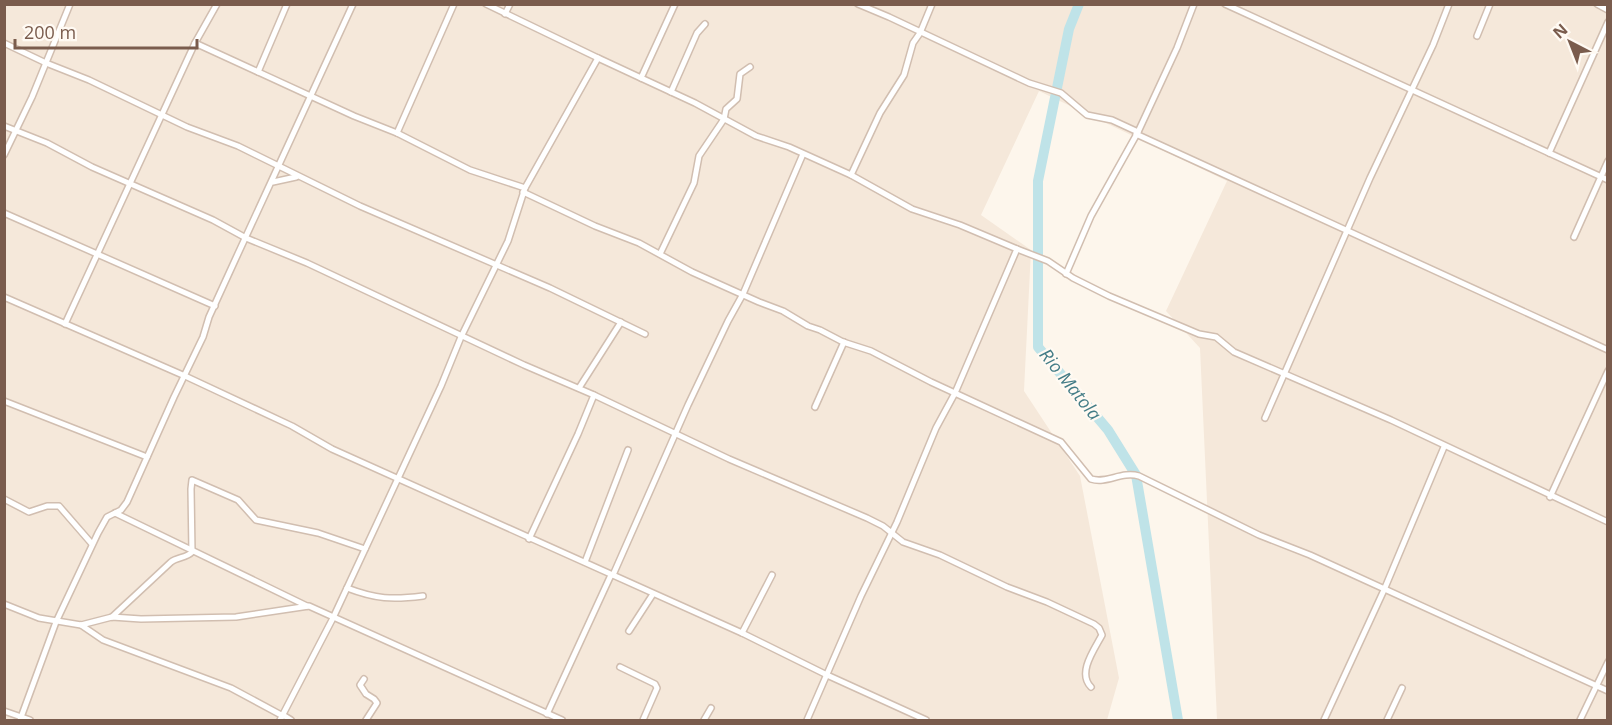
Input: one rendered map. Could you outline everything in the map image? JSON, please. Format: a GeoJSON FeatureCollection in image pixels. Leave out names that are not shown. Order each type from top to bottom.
{"type":"FeatureCollection","features":[{"type":"Feature","properties":{"kind":"street"},"geometry":{"type":"LineString","coordinates":[[4,155],[70,4]]}},
{"type":"Feature","properties":{"kind":"street"},"geometry":{"type":"LineString","coordinates":[[65,324],[195,43],[217,4]]}},
{"type":"Feature","properties":{"kind":"street"},"geometry":{"type":"LineString","coordinates":[[258,72],[287,4]]}},
{"type":"Feature","properties":{"kind":"street"},"geometry":{"type":"LineString","coordinates":[[21,719],[56,622],[105,518],[121,510],[127,502],[353,4]]}},
{"type":"Feature","properties":{"kind":"street"},"geometry":{"type":"LineString","coordinates":[[397,133],[454,4]]}},
{"type":"Feature","properties":{"kind":"street"},"geometry":{"type":"LineString","coordinates":[[486,4],[671,92],[756,136],[789,147],[851,175],[912,209],[960,225],[1048,261],[1066,274],[1109,296],[1198,334],[1216,337],[1234,352],[1391,420],[1444,447],[1608,522]]}},
{"type":"Feature","properties":{"kind":"street"},"geometry":{"type":"LineString","coordinates":[[505,14],[510,4]]}},
{"type":"Feature","properties":{"kind":"street"},"geometry":{"type":"LineString","coordinates":[[641,78],[675,4]]}},
{"type":"Feature","properties":{"kind":"street"},"geometry":{"type":"LineString","coordinates":[[858,4],[1029,83],[1061,93],[1087,115],[1112,120],[1348,232],[1608,350]]}},
{"type":"Feature","properties":{"kind":"street"},"geometry":{"type":"LineString","coordinates":[[851,175],[880,113],[904,75],[914,43],[932,4]]}},
{"type":"Feature","properties":{"kind":"street"},"geometry":{"type":"LineString","coordinates":[[1066,274],[1092,216],[1137,133],[1177,48],[1194,4]]}},
{"type":"Feature","properties":{"kind":"street"},"geometry":{"type":"LineString","coordinates":[[1225,4],[1412,92],[1608,180]]}},
{"type":"Feature","properties":{"kind":"street"},"geometry":{"type":"LineString","coordinates":[[1265,418],[1370,178],[1412,92],[1449,4]]}},
{"type":"Feature","properties":{"kind":"street"},"geometry":{"type":"LineString","coordinates":[[1477,36],[1490,4]]}},
{"type":"Feature","properties":{"kind":"street"},"geometry":{"type":"LineString","coordinates":[[1597,4],[1608,10]]}},
{"type":"Feature","properties":{"kind":"street"},"geometry":{"type":"LineString","coordinates":[[1549,153],[1608,22]]}},
{"type":"Feature","properties":{"kind":"street"},"geometry":{"type":"LineString","coordinates":[[671,92],[697,33],[705,24]]}},
{"type":"Feature","properties":{"kind":"street"},"geometry":{"type":"LineString","coordinates":[[4,43],[46,63],[72,72],[187,127],[238,146],[297,176],[550,288],[645,334]]}},
{"type":"Feature","properties":{"kind":"street"},"geometry":{"type":"LineString","coordinates":[[195,43],[397,133],[470,170],[524,190],[531,198],[639,243],[743,294],[783,310],[808,326],[844,342],[872,351],[1061,442],[1091,479],[1099,481],[1127,474],[1139,476],[1259,535],[1310,555],[1608,691]]}},
{"type":"Feature","properties":{"kind":"street"},"geometry":{"type":"LineString","coordinates":[[282,717],[333,618],[508,241],[524,190],[598,58]]}},
{"type":"Feature","properties":{"kind":"street"},"geometry":{"type":"LineString","coordinates":[[660,255],[694,183],[698,160],[724,119],[726,109],[738,96],[740,74],[750,67]]}},
{"type":"Feature","properties":{"kind":"street"},"geometry":{"type":"LineString","coordinates":[[4,126],[47,143],[81,162],[213,220],[246,238],[399,306],[462,337],[594,394],[748,467],[867,518],[903,542],[940,555],[1007,587],[1047,602],[1099,628],[1102,635],[1085,672],[1085,682],[1091,687]]}},
{"type":"Feature","properties":{"kind":"street"},"geometry":{"type":"LineString","coordinates":[[547,714],[728,321],[743,294],[803,154]]}},
{"type":"Feature","properties":{"kind":"street"},"geometry":{"type":"LineString","coordinates":[[1574,237],[1608,161]]}},
{"type":"Feature","properties":{"kind":"street"},"geometry":{"type":"LineString","coordinates":[[272,182],[297,176]]}},
{"type":"Feature","properties":{"kind":"street"},"geometry":{"type":"LineString","coordinates":[[520,200],[531,198]]}},
{"type":"Feature","properties":{"kind":"street"},"geometry":{"type":"LineString","coordinates":[[4,213],[214,306]]}},
{"type":"Feature","properties":{"kind":"street"},"geometry":{"type":"LineString","coordinates":[[807,720],[936,428],[956,393],[1017,249]]}},
{"type":"Feature","properties":{"kind":"street"},"geometry":{"type":"LineString","coordinates":[[4,297],[185,376],[292,426],[332,449],[742,633],[826,675],[926,720]]}},
{"type":"Feature","properties":{"kind":"street"},"geometry":{"type":"LineString","coordinates":[[579,388],[621,322]]}},
{"type":"Feature","properties":{"kind":"street"},"geometry":{"type":"LineString","coordinates":[[814,407],[844,342]]}},
{"type":"Feature","properties":{"kind":"street"},"geometry":{"type":"LineString","coordinates":[[1550,496],[1608,371]]}},
{"type":"Feature","properties":{"kind":"street"},"geometry":{"type":"LineString","coordinates":[[528,538],[578,434],[594,394]]}},
{"type":"Feature","properties":{"kind":"street"},"geometry":{"type":"LineString","coordinates":[[4,401],[147,457]]}},
{"type":"Feature","properties":{"kind":"street"},"geometry":{"type":"LineString","coordinates":[[1324,720],[1384,590],[1444,447]]}},
{"type":"Feature","properties":{"kind":"street"},"geometry":{"type":"LineString","coordinates":[[585,562],[628,450]]}},
{"type":"Feature","properties":{"kind":"street"},"geometry":{"type":"LineString","coordinates":[[112,617],[177,557],[189,555],[193,550],[192,480],[238,500],[256,520],[318,533],[365,549]]}},
{"type":"Feature","properties":{"kind":"street"},"geometry":{"type":"LineString","coordinates":[[4,499],[29,512],[47,506],[59,506],[93,544]]}},
{"type":"Feature","properties":{"kind":"street"},"geometry":{"type":"LineString","coordinates":[[115,513],[333,618],[562,720]]}},
{"type":"Feature","properties":{"kind":"street"},"geometry":{"type":"LineString","coordinates":[[742,633],[772,575]]}},
{"type":"Feature","properties":{"kind":"street"},"geometry":{"type":"LineString","coordinates":[[347,588],[380,598],[423,596]]}},
{"type":"Feature","properties":{"kind":"street"},"geometry":{"type":"LineString","coordinates":[[629,631],[653,594]]}},
{"type":"Feature","properties":{"kind":"street"},"geometry":{"type":"LineString","coordinates":[[4,604],[39,618],[81,625],[112,617],[141,619],[236,616],[309,606]]}},
{"type":"Feature","properties":{"kind":"street"},"geometry":{"type":"LineString","coordinates":[[81,625],[103,640],[231,688],[291,720]]}},
{"type":"Feature","properties":{"kind":"street"},"geometry":{"type":"LineString","coordinates":[[1580,720],[1608,662]]}},
{"type":"Feature","properties":{"kind":"street"},"geometry":{"type":"LineString","coordinates":[[620,667],[655,684],[657,688],[643,720]]}},
{"type":"Feature","properties":{"kind":"street"},"geometry":{"type":"LineString","coordinates":[[364,679],[360,685],[362,689],[377,704],[366,720]]}},
{"type":"Feature","properties":{"kind":"street"},"geometry":{"type":"LineString","coordinates":[[1387,720],[1402,688]]}},
{"type":"Feature","properties":{"kind":"street"},"geometry":{"type":"LineString","coordinates":[[704,720],[711,708]]}},
{"type":"Feature","properties":{"kind":"street"},"geometry":{"type":"LineString","coordinates":[[4,711],[21,719],[30,720]]}},
{"type":"Feature","properties":{"kind":"shaded area"},"geometry":{"type":"Polygon","coordinates":[[[4,5],[1607,5],[1607,720],[1217,720],[1200,348],[1166,311],[1227,181],[1039,91],[981,215],[1031,250],[1024,391],[1080,476],[1119,678],[1107,720],[5,720],[4,5]]]}},
{"type":"Feature","properties":{"kind":"waterway","name":"Rio Matola"},"geometry":{"type":"LineString","coordinates":[[1079,4],[1069,29],[1038,181],[1038,347],[1108,430],[1136,475],[1178,720]]}}]}
